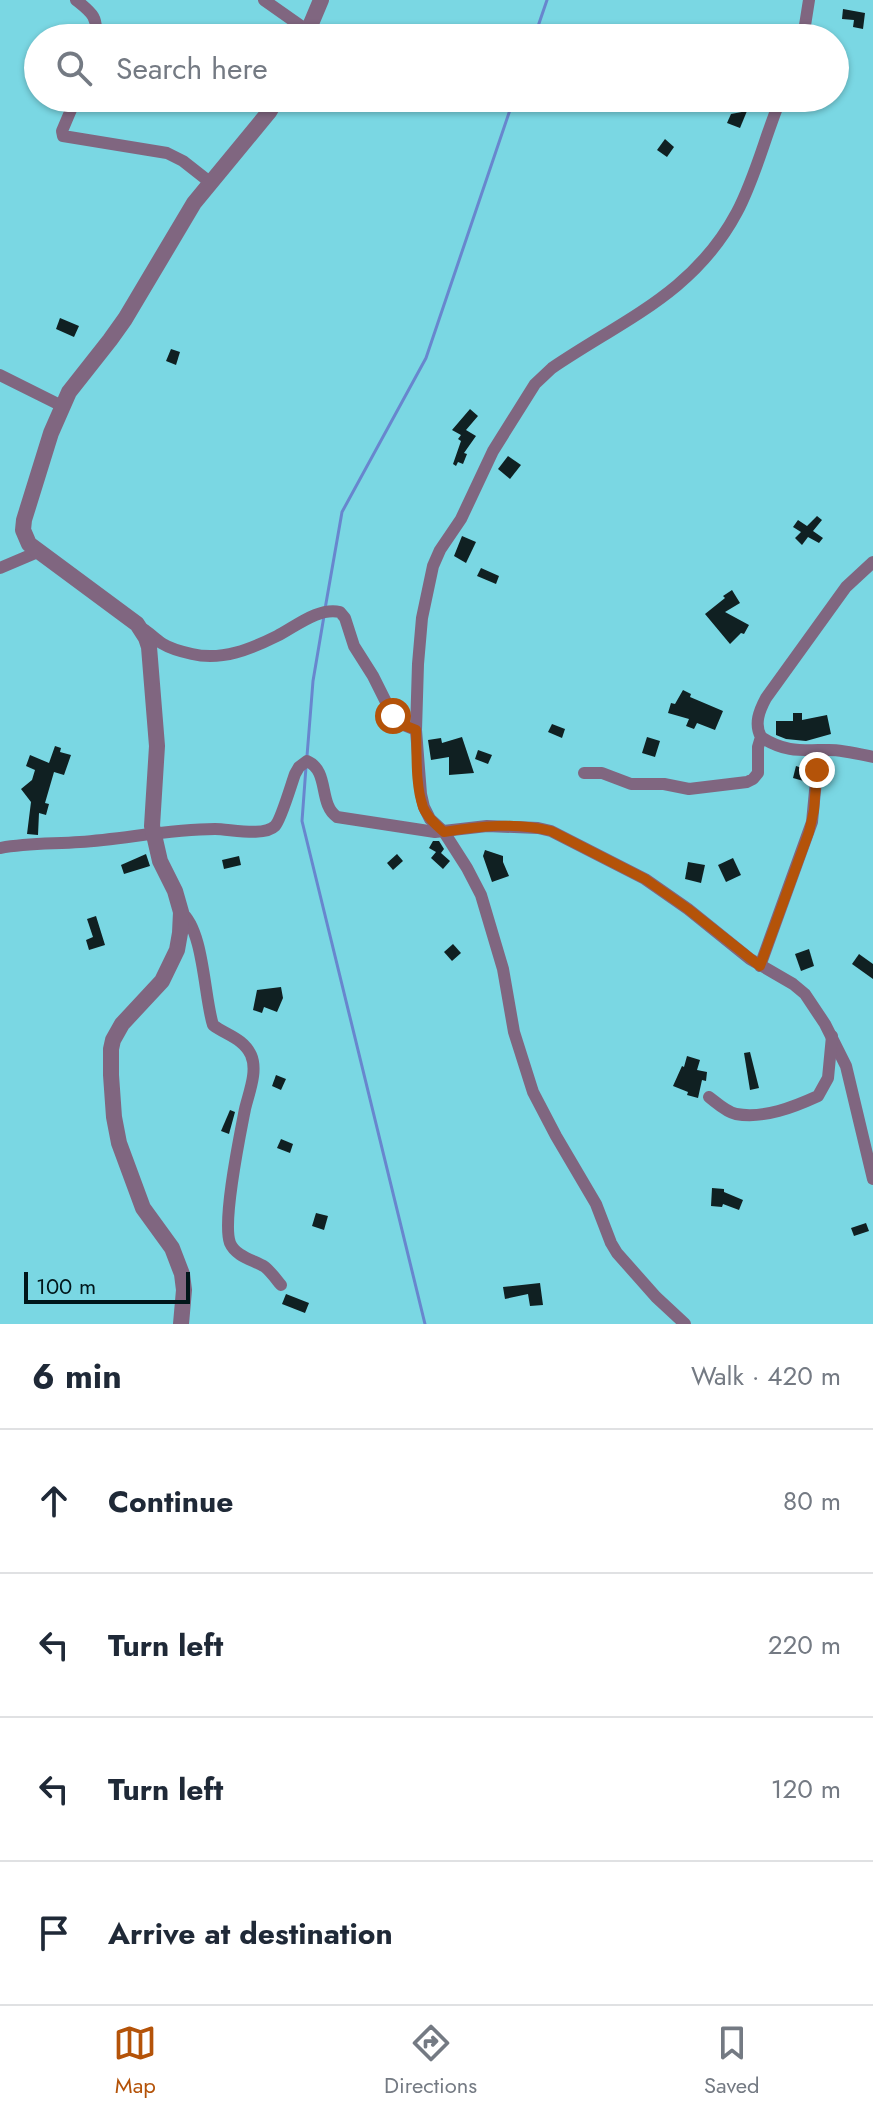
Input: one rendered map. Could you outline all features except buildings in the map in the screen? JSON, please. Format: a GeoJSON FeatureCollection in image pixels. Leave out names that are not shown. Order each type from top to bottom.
{"type":"FeatureCollection","features":[{"type":"Feature","properties":{"kind":"street"},"geometry":{"type":"LineString","coordinates":[[76,0],[87,9],[97,24]]}},
{"type":"Feature","properties":{"kind":"street"},"geometry":{"type":"LineString","coordinates":[[264,0],[293,24]]}},
{"type":"Feature","properties":{"kind":"street"},"geometry":{"type":"LineString","coordinates":[[311,24],[321,0]]}},
{"type":"Feature","properties":{"kind":"street"},"geometry":{"type":"LineString","coordinates":[[805,24],[809,0]]}},
{"type":"Feature","properties":{"kind":"street"},"geometry":{"type":"LineString","coordinates":[[70,112],[63,136],[167,153],[183,161],[211,183]]}},
{"type":"Feature","properties":{"kind":"street"},"geometry":{"type":"LineString","coordinates":[[269,112],[194,203],[125,319],[69,392],[47,444],[24,520],[25,537],[29,544],[140,627],[167,646],[191,654],[223,656],[257,646],[318,615],[340,612],[354,646],[393,716],[401,724],[416,730]]}},
{"type":"Feature","properties":{"kind":"street"},"geometry":{"type":"LineString","coordinates":[[685,1324],[617,1253],[596,1204],[533,1092],[514,1032],[503,969],[481,895],[444,832],[430,819],[424,807],[416,730],[422,618],[433,566],[440,550],[461,519],[493,451],[535,384],[546,373],[671,293],[715,249],[738,211],[776,112]]}},
{"type":"Feature","properties":{"kind":"street"},"geometry":{"type":"LineString","coordinates":[[0,375],[62,406]]}},
{"type":"Feature","properties":{"kind":"street"},"geometry":{"type":"LineString","coordinates":[[0,568],[40,551]]}},
{"type":"Feature","properties":{"kind":"street"},"geometry":{"type":"LineString","coordinates":[[873,562],[846,587],[771,691],[760,708],[758,719],[761,737],[772,744],[815,752],[829,750],[873,757]]}},
{"type":"Feature","properties":{"kind":"street"},"geometry":{"type":"LineString","coordinates":[[140,627],[149,647],[157,725],[151,816],[153,832],[160,861],[175,891],[181,912],[177,950],[170,967],[162,981],[117,1033],[111,1049],[111,1075],[119,1143],[143,1208],[172,1248],[182,1274],[181,1324]]}},
{"type":"Feature","properties":{"kind":"street"},"geometry":{"type":"LineString","coordinates":[[584,773],[602,773],[631,784],[664,784],[689,789],[747,782],[756,778],[758,773],[761,737]]}},
{"type":"Feature","properties":{"kind":"street"},"geometry":{"type":"LineString","coordinates":[[760,966],[812,822],[817,770],[815,752]]}},
{"type":"Feature","properties":{"kind":"street"},"geometry":{"type":"LineString","coordinates":[[0,848],[21,844],[83,842],[153,832],[269,830],[277,824],[295,774],[307,761],[315,765],[320,775],[326,805],[334,816],[425,831],[444,832],[487,826],[551,831],[663,890],[760,966],[805,994],[832,1036],[846,1066],[873,1179]]}},
{"type":"Feature","properties":{"kind":"street"},"geometry":{"type":"LineString","coordinates":[[181,912],[189,921],[194,935],[213,1025],[241,1041],[252,1058],[253,1074],[229,1209],[230,1242],[249,1260],[266,1268],[281,1285]]}},
{"type":"Feature","properties":{"kind":"street"},"geometry":{"type":"LineString","coordinates":[[709,1097],[736,1114],[772,1113],[818,1096],[828,1078],[832,1036]]}},
{"type":"Feature","properties":{"kind":"waterway"},"geometry":{"type":"LineString","coordinates":[[539,24],[547,0]]}},
{"type":"Feature","properties":{"kind":"waterway"},"geometry":{"type":"LineString","coordinates":[[325,609],[342,512],[426,358],[509,112]]}},
{"type":"Feature","properties":{"kind":"waterway"},"geometry":{"type":"LineString","coordinates":[[307,756],[313,681],[324,616]]}},
{"type":"Feature","properties":{"kind":"waterway"},"geometry":{"type":"LineString","coordinates":[[306,767],[302,821],[425,1324]]}},
{"type":"Feature","properties":{"kind":"route"},"geometry":{"type":"LineString","coordinates":[[393,716],[401,724],[416,730],[424,807],[430,819],[444,832],[487,826],[551,831],[672,896],[760,966],[812,822],[817,770]]}}]}
